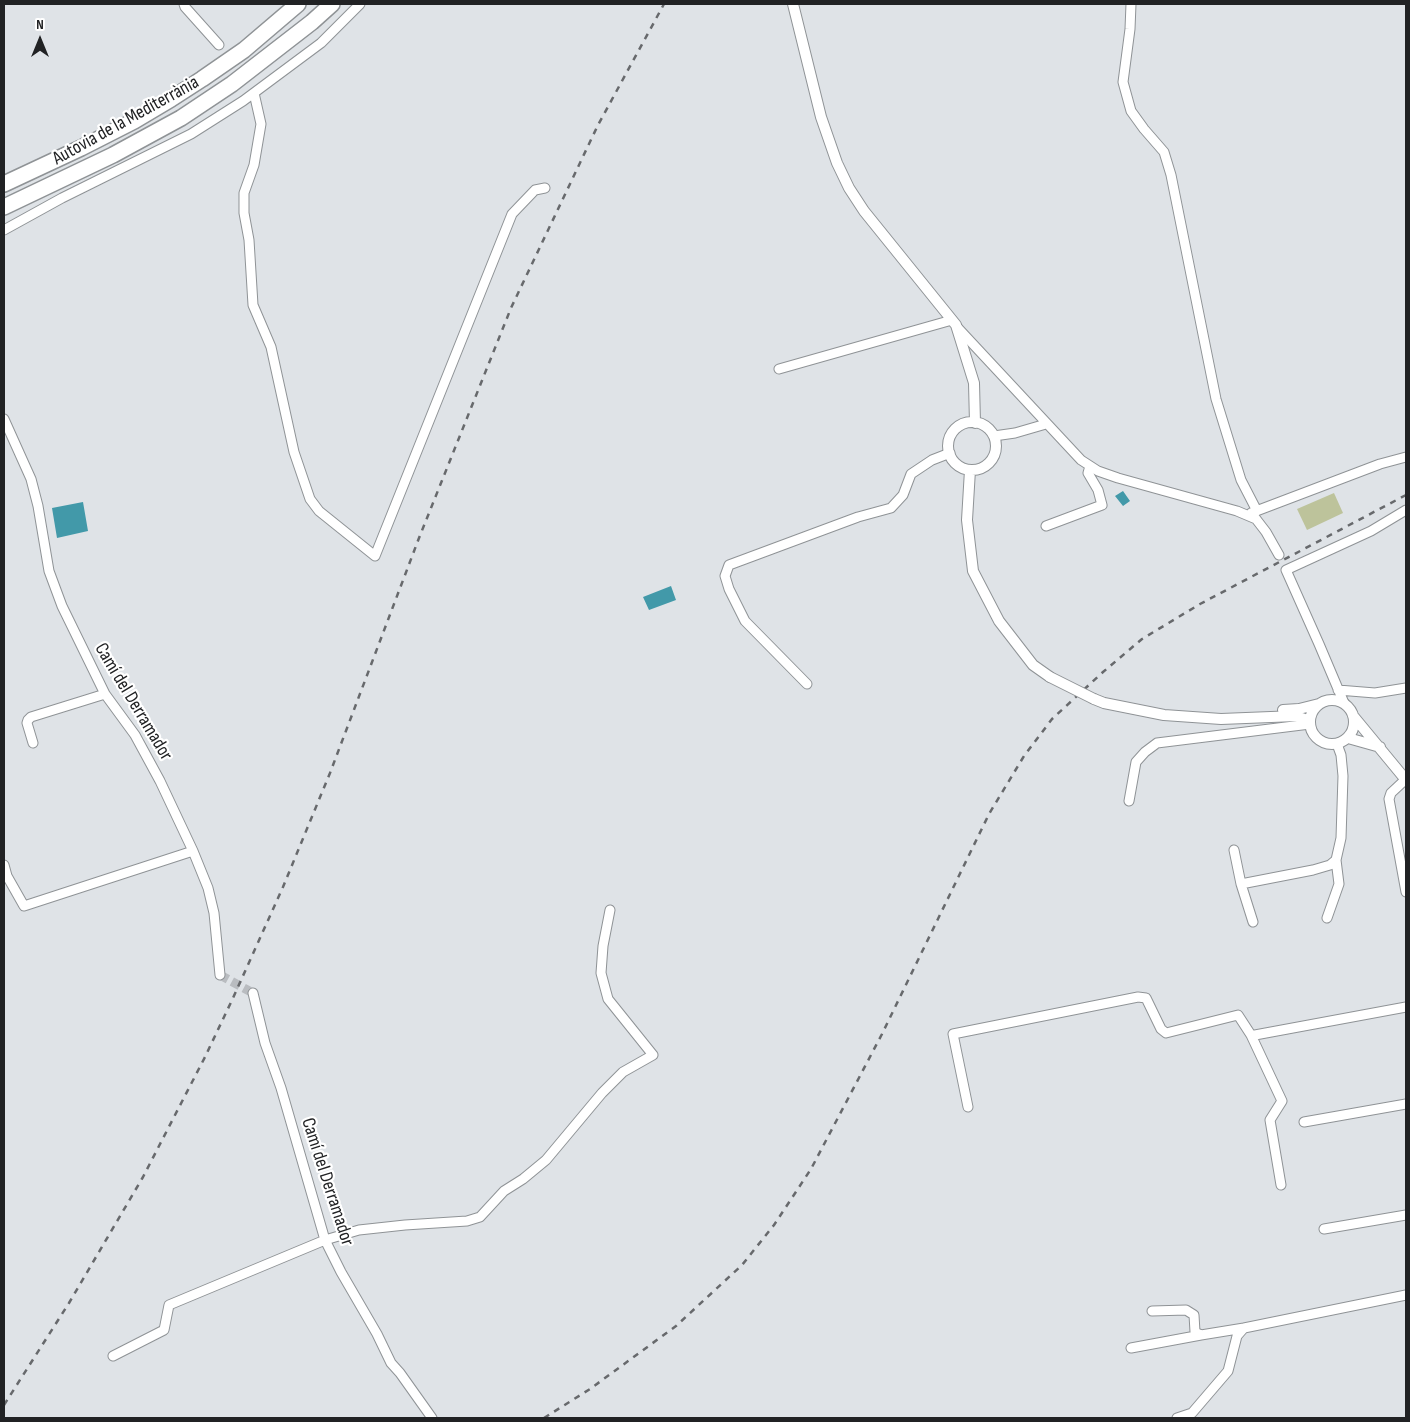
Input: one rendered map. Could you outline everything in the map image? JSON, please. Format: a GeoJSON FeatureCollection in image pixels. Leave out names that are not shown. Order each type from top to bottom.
{"type":"FeatureCollection","features":[{"type":"Feature","properties":{"kind":"highway","name":"Autovia de la Mediterrània"},"geometry":{"type":"LineString","coordinates":[[4,184],[134,121],[187,89],[244,50],[298,4]]}},
{"type":"Feature","properties":{"kind":"highway","name":"Autovia de la Mediterrània"},"geometry":{"type":"LineString","coordinates":[[4,207],[113,155],[181,118],[232,84],[312,22],[332,4]]}},
{"type":"Feature","properties":{"kind":"street"},"geometry":{"type":"LineString","coordinates":[[184,4],[219,44]]}},
{"type":"Feature","properties":{"kind":"street"},"geometry":{"type":"LineString","coordinates":[[4,230],[62,198],[191,134],[254,93],[320,42],[360,4]]}},
{"type":"Feature","properties":{"kind":"street"},"geometry":{"type":"LineString","coordinates":[[793,4],[821,117],[837,163],[849,188],[897,253],[954,322],[1081,460],[1098,471],[1118,478],[1256,519],[1279,555]]}},
{"type":"Feature","properties":{"kind":"street"},"geometry":{"type":"LineString","coordinates":[[1131,4],[1130,29],[1123,82],[1131,111],[1164,152],[1216,399],[1240,480],[1257,511]]}},
{"type":"Feature","properties":{"kind":"street"},"geometry":{"type":"LineString","coordinates":[[254,93],[262,124],[254,165],[244,193],[244,213],[249,240],[253,305],[271,347],[294,452],[310,499],[319,511],[375,556],[512,214],[535,190],[545,188]]}},
{"type":"Feature","properties":{"kind":"street"},"geometry":{"type":"LineString","coordinates":[[779,369],[954,322]]}},
{"type":"Feature","properties":{"kind":"street"},"geometry":{"type":"LineString","coordinates":[[954,322],[974,383],[975,422]]}},
{"type":"Feature","properties":{"kind":"street","name":"Camí del Derramador"},"geometry":{"type":"LineString","coordinates":[[4,418],[31,479],[38,506],[49,571],[58,597],[105,694],[135,735],[160,780],[193,851],[210,896],[214,914],[220,975]]}},
{"type":"Feature","properties":{"kind":"street"},"geometry":{"type":"LineString","coordinates":[[975,422],[990,430],[994,436],[996,450],[994,457],[984,467],[970,470],[962,467],[955,462],[950,453],[950,439],[953,432],[959,426],[975,422]]}},
{"type":"Feature","properties":{"kind":"street"},"geometry":{"type":"LineString","coordinates":[[994,436],[1014,433],[1046,424]]}},
{"type":"Feature","properties":{"kind":"street"},"geometry":{"type":"LineString","coordinates":[[807,684],[745,621],[729,590],[725,576],[729,565],[858,517],[891,508],[902,495],[910,474],[932,460],[950,453]]}},
{"type":"Feature","properties":{"kind":"street"},"geometry":{"type":"LineString","coordinates":[[1246,515],[1380,464],[1406,457]]}},
{"type":"Feature","properties":{"kind":"street"},"geometry":{"type":"LineString","coordinates":[[1046,526],[1102,505],[1098,490],[1088,473],[1090,466]]}},
{"type":"Feature","properties":{"kind":"street"},"geometry":{"type":"LineString","coordinates":[[970,470],[967,520],[973,571],[999,621],[1032,665],[1050,677],[1104,703],[1164,715],[1221,719],[1290,716],[1302,717],[1310,723]]}},
{"type":"Feature","properties":{"kind":"street"},"geometry":{"type":"LineString","coordinates":[[1319,704],[1311,715],[1310,723],[1318,739],[1324,743],[1337,744],[1348,738],[1354,728],[1352,711],[1344,703],[1286,570],[1371,531],[1406,510]]}},
{"type":"Feature","properties":{"kind":"street"},"geometry":{"type":"LineString","coordinates":[[1338,690],[1375,693],[1406,688]]}},
{"type":"Feature","properties":{"kind":"street"},"geometry":{"type":"LineString","coordinates":[[33,743],[27,723],[31,717],[105,694]]}},
{"type":"Feature","properties":{"kind":"street"},"geometry":{"type":"LineString","coordinates":[[1208,717],[1222,714],[1299,709],[1331,700],[1344,703]]}},
{"type":"Feature","properties":{"kind":"street"},"geometry":{"type":"LineString","coordinates":[[1354,717],[1406,779],[1391,793],[1389,799],[1406,892]]}},
{"type":"Feature","properties":{"kind":"street"},"geometry":{"type":"LineString","coordinates":[[1129,801],[1136,762],[1157,743],[1310,723]]}},
{"type":"Feature","properties":{"kind":"street"},"geometry":{"type":"LineString","coordinates":[[1348,738],[1380,747]]}},
{"type":"Feature","properties":{"kind":"street"},"geometry":{"type":"LineString","coordinates":[[1327,918],[1339,884],[1336,860],[1342,838],[1342,755],[1337,744]]}},
{"type":"Feature","properties":{"kind":"street"},"geometry":{"type":"LineString","coordinates":[[1234,850],[1241,884],[1253,922]]}},
{"type":"Feature","properties":{"kind":"street"},"geometry":{"type":"LineString","coordinates":[[4,865],[7,876],[24,906],[193,851]]}},
{"type":"Feature","properties":{"kind":"street"},"geometry":{"type":"LineString","coordinates":[[1241,884],[1330,866],[1336,860]]}},
{"type":"Feature","properties":{"kind":"street"},"geometry":{"type":"LineString","coordinates":[[113,1356],[164,1330],[169,1305],[325,1240],[359,1230],[467,1221],[480,1217],[504,1191],[523,1179],[546,1160],[602,1093],[623,1072],[653,1055],[608,998],[602,973],[610,910]]}},
{"type":"Feature","properties":{"kind":"street","name":"Camí del Derramador"},"geometry":{"type":"LineString","coordinates":[[253,993],[265,1043],[325,1240],[391,1363],[432,1418]]}},
{"type":"Feature","properties":{"kind":"street"},"geometry":{"type":"LineString","coordinates":[[968,1107],[953,1034],[1138,997],[1146,998],[1161,1029],[1166,1033],[1238,1015],[1250,1034],[1282,1101],[1270,1120],[1281,1186]]}},
{"type":"Feature","properties":{"kind":"street"},"geometry":{"type":"LineString","coordinates":[[1250,1034],[1264,1034],[1406,1008]]}},
{"type":"Feature","properties":{"kind":"street"},"geometry":{"type":"LineString","coordinates":[[1304,1122],[1406,1104]]}},
{"type":"Feature","properties":{"kind":"street"},"geometry":{"type":"LineString","coordinates":[[1324,1229],[1406,1215]]}},
{"type":"Feature","properties":{"kind":"street"},"geometry":{"type":"LineString","coordinates":[[1132,1348],[1244,1328],[1406,1295]]}},
{"type":"Feature","properties":{"kind":"street"},"geometry":{"type":"LineString","coordinates":[[1152,1311],[1186,1310],[1194,1315],[1195,1332],[1202,1335]]}},
{"type":"Feature","properties":{"kind":"street"},"geometry":{"type":"LineString","coordinates":[[1177,1418],[1192,1414],[1228,1371],[1238,1336],[1244,1328]]}},
{"type":"Feature","properties":{"kind":"green space"},"geometry":{"type":"Polygon","coordinates":[[[1334,493],[1343,513],[1307,530],[1297,509],[1334,493]]]}},
{"type":"Feature","properties":{"kind":"water"},"geometry":{"type":"Polygon","coordinates":[[[1123,491],[1130,501],[1123,506],[1115,496],[1123,491]]]}},
{"type":"Feature","properties":{"kind":"water"},"geometry":{"type":"Polygon","coordinates":[[[83,502],[88,531],[57,538],[52,508],[83,502]]]}},
{"type":"Feature","properties":{"kind":"water"},"geometry":{"type":"Polygon","coordinates":[[[671,586],[676,600],[649,610],[643,597],[671,586]]]}},
{"type":"Feature","properties":{"kind":"tunnel"},"geometry":{"type":"LineString","coordinates":[[220,975],[253,993]]}},
{"type":"Feature","properties":{"kind":"railway"},"geometry":{"type":"LineString","coordinates":[[4,1405],[69,1303],[143,1177],[233,998],[283,887],[330,773],[419,538],[511,308],[598,125],[664,4]]}},
{"type":"Feature","properties":{"kind":"railway"},"geometry":{"type":"LineString","coordinates":[[544,1418],[590,1389],[676,1326],[742,1265],[774,1225],[811,1169],[882,1034],[989,814],[1024,756],[1052,719],[1142,639],[1200,604],[1406,495]]}}]}
